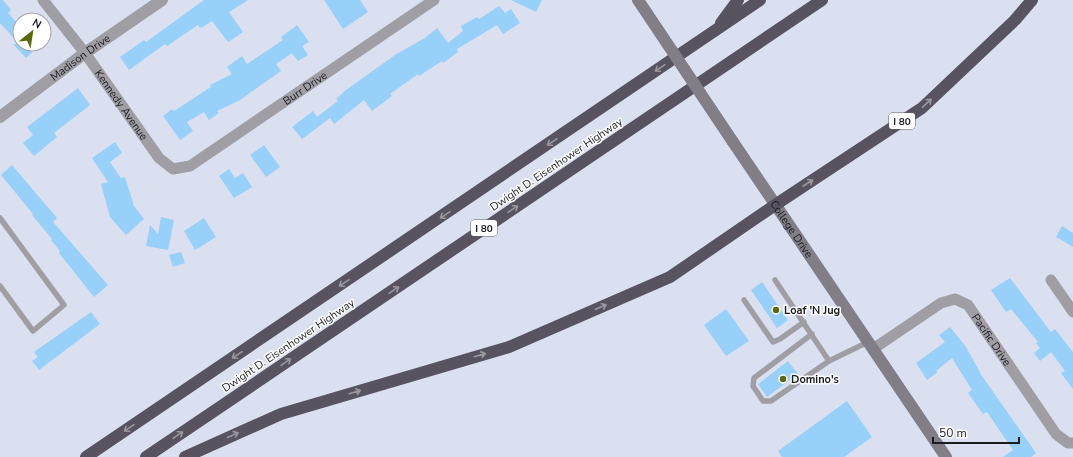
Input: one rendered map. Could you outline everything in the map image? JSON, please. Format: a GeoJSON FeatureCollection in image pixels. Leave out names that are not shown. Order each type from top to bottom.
{"type":"FeatureCollection","features":[{"type":"Feature","properties":{"kind":"highway"},"geometry":{"type":"LineString","coordinates":[[715,31],[738,0]]}},
{"type":"Feature","properties":{"kind":"highway","name":"Dwight D. Eisenhower Highway"},"geometry":{"type":"LineString","coordinates":[[86,457],[760,0]]}},
{"type":"Feature","properties":{"kind":"highway","name":"Dwight D. Eisenhower Highway"},"geometry":{"type":"LineString","coordinates":[[146,457],[822,0]]}},
{"type":"Feature","properties":{"kind":"highway","name":"I 80"},"geometry":{"type":"LineString","coordinates":[[185,457],[281,414],[509,347],[670,277],[775,205],[922,108],[1015,20],[1032,0]]}},
{"type":"Feature","properties":{"kind":"main road","name":"College Drive"},"geometry":{"type":"LineString","coordinates":[[638,0],[946,457]]}},
{"type":"Feature","properties":{"kind":"street","name":"Kennedy Avenue"},"geometry":{"type":"LineString","coordinates":[[43,0],[85,53],[159,158],[173,169]]}},
{"type":"Feature","properties":{"kind":"street","name":"Madison Drive"},"geometry":{"type":"LineString","coordinates":[[0,117],[85,53],[162,0]]}},
{"type":"Feature","properties":{"kind":"street","name":"Burr Drive"},"geometry":{"type":"LineString","coordinates":[[173,169],[190,166],[434,0]]}},
{"type":"Feature","properties":{"kind":"street"},"geometry":{"type":"LineString","coordinates":[[1051,280],[1073,312]]}},
{"type":"Feature","properties":{"kind":"street","name":"Pacific Drive"},"geometry":{"type":"LineString","coordinates":[[870,346],[942,303],[955,299],[968,305],[1056,434],[1071,443]]}},
{"type":"Feature","properties":{"kind":"lane"},"geometry":{"type":"LineString","coordinates":[[0,218],[64,305],[33,331],[0,286]]}},
{"type":"Feature","properties":{"kind":"lane"},"geometry":{"type":"LineString","coordinates":[[775,280],[829,361]]}},
{"type":"Feature","properties":{"kind":"lane"},"geometry":{"type":"LineString","coordinates":[[744,300],[773,342],[780,339],[804,322]]}},
{"type":"Feature","properties":{"kind":"lane"},"geometry":{"type":"LineString","coordinates":[[812,334],[754,378],[753,386],[761,399],[766,402],[771,401],[829,361],[870,346]]}},
{"type":"Feature","properties":{"kind":"building"},"geometry":{"type":"Polygon","coordinates":[[[0,0],[3,0],[11,10],[8,13],[12,17],[12,36],[0,23],[0,0]]]}},
{"type":"Feature","properties":{"kind":"building"},"geometry":{"type":"Polygon","coordinates":[[[204,0],[248,0],[229,12],[243,32],[228,42],[212,21],[201,28],[198,25],[167,46],[165,44],[129,70],[120,57],[144,40],[146,42],[204,0]]]}},
{"type":"Feature","properties":{"kind":"building"},"geometry":{"type":"Polygon","coordinates":[[[324,0],[360,0],[368,12],[343,29],[324,0]]]}},
{"type":"Feature","properties":{"kind":"building"},"geometry":{"type":"Polygon","coordinates":[[[511,0],[542,0],[536,12],[511,0]]]}},
{"type":"Feature","properties":{"kind":"building"},"geometry":{"type":"Polygon","coordinates":[[[499,6],[505,13],[511,9],[520,23],[503,34],[497,25],[457,49],[458,52],[443,63],[442,61],[419,76],[418,74],[390,94],[392,96],[372,111],[364,100],[334,124],[330,118],[302,139],[292,127],[313,111],[317,117],[338,101],[336,99],[346,90],[395,55],[425,38],[437,28],[448,43],[463,31],[461,26],[477,17],[479,19],[499,6]]]}},
{"type":"Feature","properties":{"kind":"building"},"geometry":{"type":"Polygon","coordinates":[[[297,25],[309,42],[302,46],[308,55],[298,61],[292,53],[276,64],[281,71],[240,100],[217,111],[219,113],[209,120],[204,112],[187,122],[193,131],[180,140],[163,116],[172,109],[174,111],[211,87],[210,85],[232,74],[227,67],[242,56],[247,64],[283,40],[281,37],[297,25]]]}},
{"type":"Feature","properties":{"kind":"building"},"geometry":{"type":"Polygon","coordinates":[[[20,52],[32,52],[26,58],[20,52]]]}},
{"type":"Feature","properties":{"kind":"building"},"geometry":{"type":"Polygon","coordinates":[[[78,88],[90,105],[54,133],[57,137],[34,156],[23,143],[33,135],[27,127],[78,88]]]}},
{"type":"Feature","properties":{"kind":"building"},"geometry":{"type":"Polygon","coordinates":[[[115,142],[122,153],[110,162],[121,178],[125,177],[134,206],[144,219],[126,235],[110,217],[101,184],[108,182],[92,158],[115,142]]]}},
{"type":"Feature","properties":{"kind":"building"},"geometry":{"type":"Polygon","coordinates":[[[264,145],[280,167],[266,177],[250,155],[264,145]]]}},
{"type":"Feature","properties":{"kind":"building"},"geometry":{"type":"Polygon","coordinates":[[[12,165],[57,218],[53,222],[108,285],[94,297],[59,253],[60,251],[51,240],[52,239],[32,215],[33,214],[1,175],[12,165]]]}},
{"type":"Feature","properties":{"kind":"building"},"geometry":{"type":"Polygon","coordinates":[[[229,169],[235,178],[243,173],[252,187],[234,198],[219,176],[229,169]]]}},
{"type":"Feature","properties":{"kind":"building"},"geometry":{"type":"Polygon","coordinates":[[[161,217],[174,220],[168,250],[146,246],[150,225],[158,234],[161,217]]]}},
{"type":"Feature","properties":{"kind":"building"},"geometry":{"type":"Polygon","coordinates":[[[204,218],[216,237],[195,250],[184,231],[204,218]]]}},
{"type":"Feature","properties":{"kind":"building"},"geometry":{"type":"Polygon","coordinates":[[[1062,226],[1073,233],[1073,247],[1056,237],[1062,226]]]}},
{"type":"Feature","properties":{"kind":"building"},"geometry":{"type":"Polygon","coordinates":[[[181,252],[185,263],[173,267],[169,255],[181,252]]]}},
{"type":"Feature","properties":{"kind":"building"},"geometry":{"type":"Polygon","coordinates":[[[1010,278],[1051,332],[1055,329],[1073,352],[1073,389],[1061,373],[1065,371],[1051,352],[1040,361],[1034,353],[1040,348],[1036,343],[1038,342],[1011,309],[1006,312],[991,290],[1010,278]]]}},
{"type":"Feature","properties":{"kind":"building"},"geometry":{"type":"Polygon","coordinates":[[[762,282],[788,320],[777,328],[751,290],[762,282]]]}},
{"type":"Feature","properties":{"kind":"building"},"geometry":{"type":"Polygon","coordinates":[[[726,309],[749,341],[726,356],[704,325],[726,309]]]}},
{"type":"Feature","properties":{"kind":"building"},"geometry":{"type":"Polygon","coordinates":[[[91,312],[100,324],[39,370],[32,361],[38,357],[34,352],[91,312]]]}},
{"type":"Feature","properties":{"kind":"building"},"geometry":{"type":"Polygon","coordinates":[[[950,327],[966,347],[982,376],[1036,453],[1031,457],[1003,457],[1013,450],[987,412],[983,414],[968,393],[972,390],[952,358],[936,371],[938,372],[927,380],[916,363],[945,342],[939,335],[950,327]]]}},
{"type":"Feature","properties":{"kind":"building"},"geometry":{"type":"Polygon","coordinates":[[[788,361],[798,374],[767,397],[758,384],[788,361]]]}},
{"type":"Feature","properties":{"kind":"building"},"geometry":{"type":"Polygon","coordinates":[[[847,401],[872,437],[844,457],[782,457],[778,451],[847,401]]]}},
{"type":"Feature","properties":{"kind":"place","name":"Loaf 'N Jug"},"geometry":{"type":"Point","coordinates":[776,310]}},
{"type":"Feature","properties":{"kind":"place","name":"Domino's"},"geometry":{"type":"Point","coordinates":[783,379]}}]}
